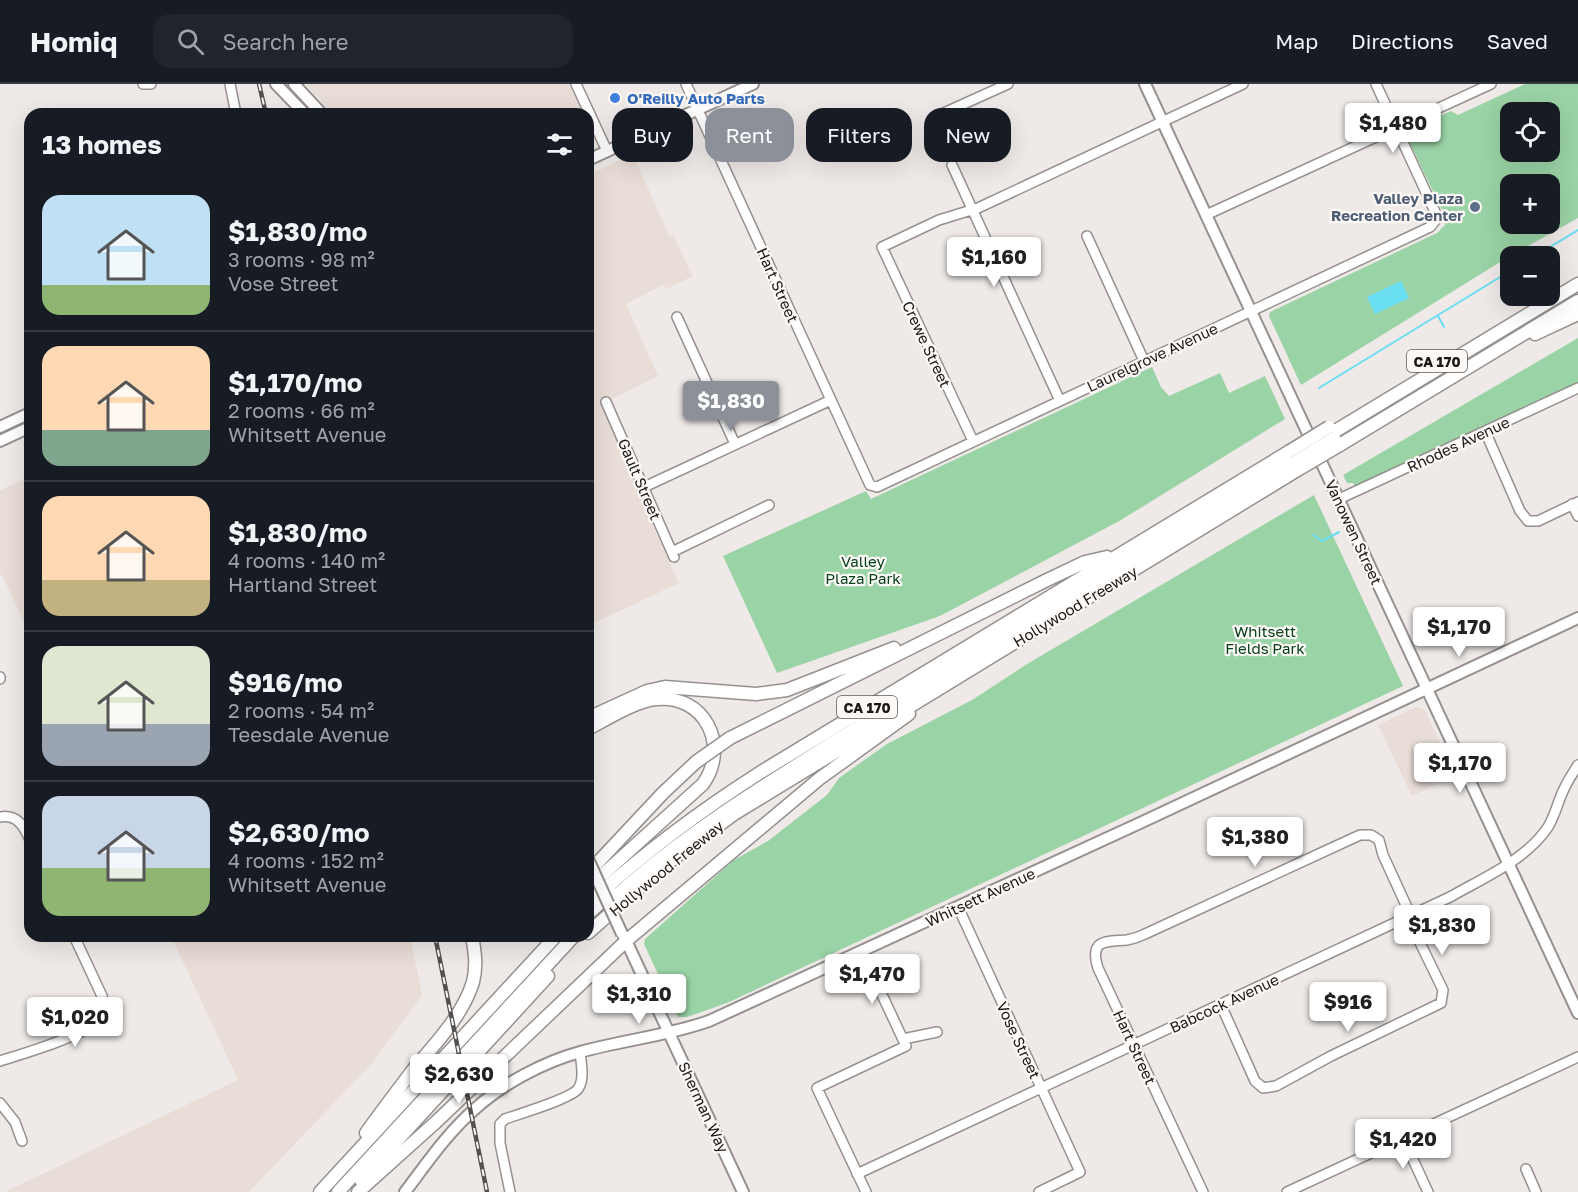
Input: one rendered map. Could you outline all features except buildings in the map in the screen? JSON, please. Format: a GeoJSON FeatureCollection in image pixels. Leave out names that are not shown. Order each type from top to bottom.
{"type":"FeatureCollection","features":[{"type":"Feature","properties":{"kind":"highway","name":"Hollywood Freeway"},"geometry":{"type":"LineString","coordinates":[[1560,287],[1578,276]]}},
{"type":"Feature","properties":{"kind":"highway"},"geometry":{"type":"LineString","coordinates":[[1333,436],[1578,284]]}},
{"type":"Feature","properties":{"kind":"highway"},"geometry":{"type":"LineString","coordinates":[[1333,436],[1578,290]]}},
{"type":"Feature","properties":{"kind":"highway","name":"Hollywood Freeway"},"geometry":{"type":"LineString","coordinates":[[594,900],[657,844],[726,795],[1118,555],[1294,460],[1333,436],[1495,351],[1578,301]]}},
{"type":"Feature","properties":{"kind":"highway","name":"Hollywood Freeway"},"geometry":{"type":"LineString","coordinates":[[594,929],[665,866],[734,814],[953,680],[1333,436],[1530,306]]}},
{"type":"Feature","properties":{"kind":"highway"},"geometry":{"type":"LineString","coordinates":[[1495,351],[1578,314]]}},
{"type":"Feature","properties":{"kind":"highway"},"geometry":{"type":"LineString","coordinates":[[594,909],[664,848],[737,795],[1294,460]]}},
{"type":"Feature","properties":{"kind":"highway"},"geometry":{"type":"LineString","coordinates":[[594,917],[649,867],[726,809],[1294,460]]}},
{"type":"Feature","properties":{"kind":"highway"},"geometry":{"type":"LineString","coordinates":[[594,867],[663,793],[696,762],[730,738],[1085,562],[1118,555]]}},
{"type":"Feature","properties":{"kind":"highway"},"geometry":{"type":"LineString","coordinates":[[594,715],[648,691],[665,687],[756,694],[787,690],[853,663],[938,633]]}},
{"type":"Feature","properties":{"kind":"highway"},"geometry":{"type":"LineString","coordinates":[[358,1192],[436,1122],[624,937],[819,779],[883,735],[953,680]]}},
{"type":"Feature","properties":{"kind":"highway"},"geometry":{"type":"LineString","coordinates":[[594,726],[649,700],[669,699],[686,704],[705,720],[713,736],[715,752],[713,769],[703,784],[594,883]]}},
{"type":"Feature","properties":{"kind":"highway"},"geometry":{"type":"LineString","coordinates":[[333,1178],[467,998],[476,965],[473,942]]}},
{"type":"Feature","properties":{"kind":"highway"},"geometry":{"type":"LineString","coordinates":[[537,957],[547,942]]}},
{"type":"Feature","properties":{"kind":"highway"},"geometry":{"type":"LineString","coordinates":[[320,1192],[551,942]]}},
{"type":"Feature","properties":{"kind":"highway"},"geometry":{"type":"LineString","coordinates":[[330,1192],[561,942]]}},
{"type":"Feature","properties":{"kind":"highway"},"geometry":{"type":"LineString","coordinates":[[338,1192],[568,942]]}},
{"type":"Feature","properties":{"kind":"highway","name":"Hollywood Freeway"},"geometry":{"type":"LineString","coordinates":[[350,1192],[581,942]]}},
{"type":"Feature","properties":{"kind":"main road"},"geometry":{"type":"LineString","coordinates":[[276,84],[299,108]]}},
{"type":"Feature","properties":{"kind":"main road"},"geometry":{"type":"LineString","coordinates":[[294,84],[316,108]]}},
{"type":"Feature","properties":{"kind":"main road"},"geometry":{"type":"LineString","coordinates":[[594,157],[753,84]]}},
{"type":"Feature","properties":{"kind":"main road","name":"Vanowen Street"},"geometry":{"type":"LineString","coordinates":[[1145,84],[1578,1013]]}},
{"type":"Feature","properties":{"kind":"main road"},"geometry":{"type":"LineString","coordinates":[[0,427],[24,416]]}},
{"type":"Feature","properties":{"kind":"main road"},"geometry":{"type":"LineString","coordinates":[[0,441],[24,430]]}},
{"type":"Feature","properties":{"kind":"main road","name":"Whitsett Avenue"},"geometry":{"type":"LineString","coordinates":[[405,1192],[434,1153],[477,1107],[500,1090],[538,1069],[580,1052],[669,1033],[709,1021],[1578,618]]}},
{"type":"Feature","properties":{"kind":"main road","name":"Sherman Way"},"geometry":{"type":"LineString","coordinates":[[594,872],[743,1192]]}},
{"type":"Feature","properties":{"kind":"street"},"geometry":{"type":"LineString","coordinates":[[143,84],[152,84]]}},
{"type":"Feature","properties":{"kind":"street"},"geometry":{"type":"LineString","coordinates":[[230,84],[235,108]]}},
{"type":"Feature","properties":{"kind":"street"},"geometry":{"type":"LineString","coordinates":[[576,84],[587,108]]}},
{"type":"Feature","properties":{"kind":"street","name":"Hart Street"},"geometry":{"type":"LineString","coordinates":[[686,84],[870,485]]}},
{"type":"Feature","properties":{"kind":"street"},"geometry":{"type":"LineString","coordinates":[[955,108],[1008,84]]}},
{"type":"Feature","properties":{"kind":"street"},"geometry":{"type":"LineString","coordinates":[[972,209],[1243,84]]}},
{"type":"Feature","properties":{"kind":"street"},"geometry":{"type":"LineString","coordinates":[[1376,84],[1396,128]]}},
{"type":"Feature","properties":{"kind":"street"},"geometry":{"type":"LineString","coordinates":[[1206,215],[1491,84]]}},
{"type":"Feature","properties":{"kind":"street"},"geometry":{"type":"LineString","coordinates":[[594,123],[607,152]]}},
{"type":"Feature","properties":{"kind":"street","name":"Laurelgrove Avenue"},"geometry":{"type":"LineString","coordinates":[[870,485],[877,487],[1434,224],[1436,214],[1396,128]]}},
{"type":"Feature","properties":{"kind":"street"},"geometry":{"type":"LineString","coordinates":[[952,165],[1060,401]]}},
{"type":"Feature","properties":{"kind":"street","name":"Crewe Street"},"geometry":{"type":"LineString","coordinates":[[972,209],[939,220],[882,247],[973,441]]}},
{"type":"Feature","properties":{"kind":"street"},"geometry":{"type":"LineString","coordinates":[[1087,236],[1144,361]]}},
{"type":"Feature","properties":{"kind":"street"},"geometry":{"type":"LineString","coordinates":[[677,317],[735,444]]}},
{"type":"Feature","properties":{"kind":"street","name":"Rhodes Avenue"},"geometry":{"type":"LineString","coordinates":[[1339,500],[1578,388]]}},
{"type":"Feature","properties":{"kind":"street"},"geometry":{"type":"LineString","coordinates":[[642,488],[831,400]]}},
{"type":"Feature","properties":{"kind":"street","name":"Gault Street"},"geometry":{"type":"LineString","coordinates":[[606,402],[673,554],[769,505]]}},
{"type":"Feature","properties":{"kind":"street"},"geometry":{"type":"LineString","coordinates":[[1485,431],[1520,511],[1528,521],[1538,521],[1575,503],[1578,516]]}},
{"type":"Feature","properties":{"kind":"street","name":"Babcock Avenue"},"geometry":{"type":"LineString","coordinates":[[857,1174],[1450,897],[1508,864],[1541,837],[1550,824],[1565,787],[1578,765]]}},
{"type":"Feature","properties":{"kind":"street"},"geometry":{"type":"LineString","coordinates":[[0,817],[9,816],[21,822],[24,828]]}},
{"type":"Feature","properties":{"kind":"street","name":"Hart Street"},"geometry":{"type":"LineString","coordinates":[[1203,1192],[1098,968],[1096,951],[1102,942],[1128,940],[1146,934],[1355,837],[1371,835],[1379,840],[1383,855],[1410,917]]}},
{"type":"Feature","properties":{"kind":"street","name":"Vose Street"},"geometry":{"type":"LineString","coordinates":[[958,907],[1080,1172],[1039,1192]]}},
{"type":"Feature","properties":{"kind":"street"},"geometry":{"type":"LineString","coordinates":[[1221,1005],[1255,1082],[1263,1088],[1276,1086],[1331,1056],[1437,1006],[1443,999],[1443,990],[1410,917]]}},
{"type":"Feature","properties":{"kind":"street"},"geometry":{"type":"LineString","coordinates":[[0,1061],[43,1047],[89,1028],[101,1015],[104,1007],[102,996],[77,942]]}},
{"type":"Feature","properties":{"kind":"street"},"geometry":{"type":"LineString","coordinates":[[862,952],[905,1043]]}},
{"type":"Feature","properties":{"kind":"street"},"geometry":{"type":"LineString","coordinates":[[866,1192],[817,1088],[905,1043],[937,1032]]}},
{"type":"Feature","properties":{"kind":"street"},"geometry":{"type":"LineString","coordinates":[[510,1192],[500,1143],[500,1124],[505,1119],[568,1096],[578,1089],[582,1078],[580,1052]]}},
{"type":"Feature","properties":{"kind":"street"},"geometry":{"type":"LineString","coordinates":[[1287,1192],[1578,1057]]}},
{"type":"Feature","properties":{"kind":"street"},"geometry":{"type":"LineString","coordinates":[[0,1103],[15,1122],[22,1141]]}},
{"type":"Feature","properties":{"kind":"street"},"geometry":{"type":"LineString","coordinates":[[1403,1138],[1428,1192]]}},
{"type":"Feature","properties":{"kind":"street"},"geometry":{"type":"LineString","coordinates":[[1526,1169],[1536,1192]]}},
{"type":"Feature","properties":{"kind":"shaded area"},"geometry":{"type":"Polygon","coordinates":[[[306,84],[569,84],[581,108],[328,108],[306,84]]]}},
{"type":"Feature","properties":{"kind":"shaded area"},"geometry":{"type":"Polygon","coordinates":[[[616,162],[637,162],[669,236],[673,235],[693,276],[666,289],[663,285],[626,304],[658,376],[602,404],[628,462],[635,486],[679,583],[594,623],[594,172],[616,162]]]}},
{"type":"Feature","properties":{"kind":"shaded area"},"geometry":{"type":"Polygon","coordinates":[[[24,479],[24,622],[0,575],[0,491],[24,479]]]}},
{"type":"Feature","properties":{"kind":"shaded area"},"geometry":{"type":"Polygon","coordinates":[[[1416,707],[1424,709],[1456,775],[1412,796],[1378,725],[1416,707]]]}},
{"type":"Feature","properties":{"kind":"shaded area"},"geometry":{"type":"Polygon","coordinates":[[[174,942],[411,942],[422,995],[373,1062],[249,1192],[5,1192],[238,1080],[174,942]]]}},
{"type":"Feature","properties":{"kind":"green space"},"geometry":{"type":"Polygon","coordinates":[[[1525,84],[1578,84],[1578,218],[1560,228],[1560,174],[1500,174],[1500,234],[1549,234],[1528,246],[1500,246],[1500,262],[1301,385],[1269,316],[1270,312],[1437,233],[1445,225],[1445,216],[1404,131],[1451,111],[1458,115],[1525,84]]]}},
{"type":"Feature","properties":{"kind":"green space"},"geometry":{"type":"Polygon","coordinates":[[[1578,338],[1578,383],[1355,487],[1353,483],[1347,483],[1343,475],[1578,338]]]}},
{"type":"Feature","properties":{"kind":"green space","name":"Valley Plaza Park"},"geometry":{"type":"Polygon","coordinates":[[[1152,367],[1161,387],[1169,396],[1220,373],[1229,393],[1265,376],[1285,419],[1121,520],[940,616],[777,673],[723,556],[866,491],[871,499],[1152,367]]]}},
{"type":"Feature","properties":{"kind":"green space","name":"Whitsett Fields Park"},"geometry":{"type":"Polygon","coordinates":[[[1314,495],[1403,686],[727,1003],[687,1017],[678,1017],[644,944],[645,939],[734,860],[768,841],[827,795],[839,778],[887,744],[972,700],[1027,664],[1314,495]]]}},
{"type":"Feature","properties":{"kind":"water"},"geometry":{"type":"Polygon","coordinates":[[[1401,281],[1409,298],[1375,314],[1367,297],[1401,281]]]}},
{"type":"Feature","properties":{"kind":"waterway"},"geometry":{"type":"LineString","coordinates":[[1552,246],[1578,230]]}},
{"type":"Feature","properties":{"kind":"waterway"},"geometry":{"type":"LineString","coordinates":[[1319,388],[1500,277]]}},
{"type":"Feature","properties":{"kind":"waterway"},"geometry":{"type":"LineString","coordinates":[[1438,316],[1444,327]]}},
{"type":"Feature","properties":{"kind":"waterway"},"geometry":{"type":"LineString","coordinates":[[1313,535],[1322,541],[1339,532]]}},
{"type":"Feature","properties":{"kind":"railway"},"geometry":{"type":"LineString","coordinates":[[259,84],[265,108]]}},
{"type":"Feature","properties":{"kind":"railway"},"geometry":{"type":"LineString","coordinates":[[436,942],[487,1192]]}},
{"type":"Feature","properties":{"kind":"place","name":"O'Reilly Auto Parts"},"geometry":{"type":"Point","coordinates":[615,98]}},
{"type":"Feature","properties":{"kind":"place","name":"Valley Plaza Recreation Center"},"geometry":{"type":"Point","coordinates":[1475,207]}}]}
